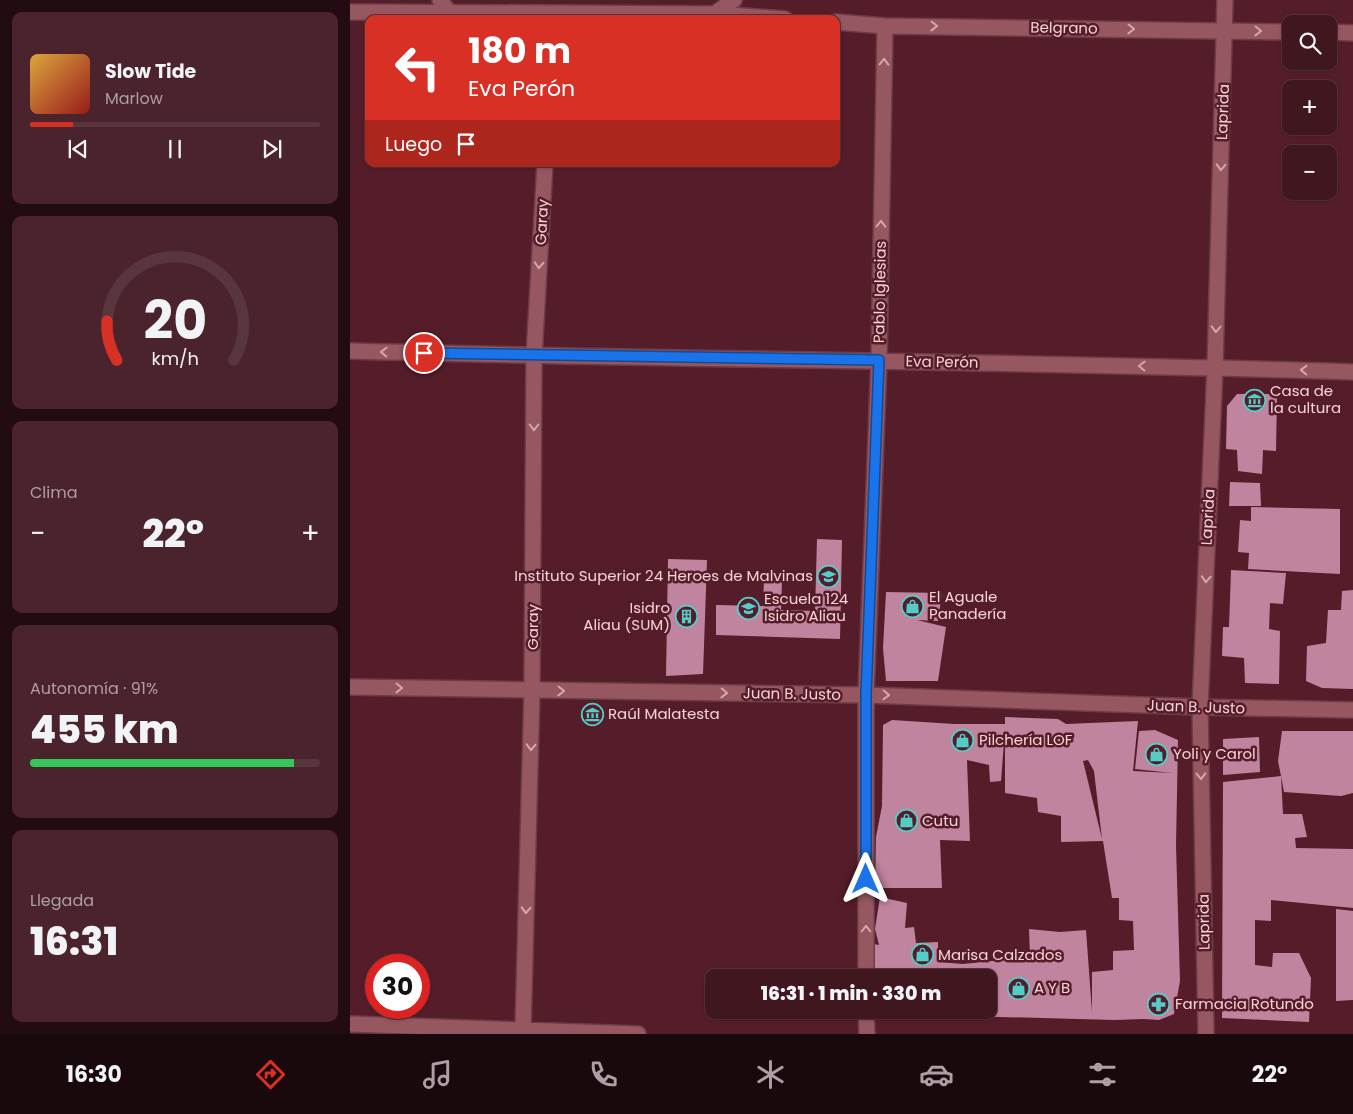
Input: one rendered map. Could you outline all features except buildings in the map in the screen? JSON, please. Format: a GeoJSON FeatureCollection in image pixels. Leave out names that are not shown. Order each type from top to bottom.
{"type":"FeatureCollection","features":[{"type":"Feature","properties":{"kind":"street"},"geometry":{"type":"LineString","coordinates":[[712,11],[734,0]]}},
{"type":"Feature","properties":{"kind":"street","name":"Laprida"},"geometry":{"type":"LineString","coordinates":[[1206,1034],[1200,707],[1215,368],[1226,30],[1225,0]]}},
{"type":"Feature","properties":{"kind":"street"},"geometry":{"type":"LineString","coordinates":[[350,12],[448,10],[712,11],[748,15]]}},
{"type":"Feature","properties":{"kind":"street","name":"Belgrano"},"geometry":{"type":"LineString","coordinates":[[840,22],[885,26],[1282,32]]}},
{"type":"Feature","properties":{"kind":"street","name":"Pablo Iglesias"},"geometry":{"type":"LineString","coordinates":[[866,969],[866,694],[879,360],[885,26]]}},
{"type":"Feature","properties":{"kind":"street"},"geometry":{"type":"LineString","coordinates":[[1337,32],[1353,33]]}},
{"type":"Feature","properties":{"kind":"street","name":"Garay"},"geometry":{"type":"LineString","coordinates":[[523,1032],[532,690],[534,356],[545,167]]}},
{"type":"Feature","properties":{"kind":"street","name":"Eva Perón"},"geometry":{"type":"LineString","coordinates":[[350,351],[534,356],[879,360],[1353,372]]}},
{"type":"Feature","properties":{"kind":"street","name":"Juan B. Justo"},"geometry":{"type":"LineString","coordinates":[[350,687],[866,694],[1200,707],[1353,710]]}},
{"type":"Feature","properties":{"kind":"street"},"geometry":{"type":"LineString","coordinates":[[866,1019],[866,1034]]}},
{"type":"Feature","properties":{"kind":"street"},"geometry":{"type":"LineString","coordinates":[[350,1024],[523,1032],[638,1034]]}},
{"type":"Feature","properties":{"kind":"place","name":"Casa de la cultura"},"geometry":{"type":"Point","coordinates":[1254,400]}},
{"type":"Feature","properties":{"kind":"place","name":"Instituto Superior 24 Heroes de Malvinas"},"geometry":{"type":"Point","coordinates":[829,576]}},
{"type":"Feature","properties":{"kind":"place","name":"El Aguale Panadería"},"geometry":{"type":"Point","coordinates":[913,606]}},
{"type":"Feature","properties":{"kind":"place","name":"Escuela 124 Isidro Aliau"},"geometry":{"type":"Point","coordinates":[748,608]}},
{"type":"Feature","properties":{"kind":"place","name":"Isidro Aliau (SUM)"},"geometry":{"type":"Point","coordinates":[686,617]}},
{"type":"Feature","properties":{"kind":"place","name":"Raúl Malatesta"},"geometry":{"type":"Point","coordinates":[592,714]}},
{"type":"Feature","properties":{"kind":"place","name":"Pilchería LOF"},"geometry":{"type":"Point","coordinates":[963,740]}},
{"type":"Feature","properties":{"kind":"place","name":"Yoli y Carol"},"geometry":{"type":"Point","coordinates":[1157,754]}},
{"type":"Feature","properties":{"kind":"place","name":"Cutu"},"geometry":{"type":"Point","coordinates":[906,821]}},
{"type":"Feature","properties":{"kind":"place","name":"Marisa Calzados"},"geometry":{"type":"Point","coordinates":[922,955]}},
{"type":"Feature","properties":{"kind":"place","name":"A Y B"},"geometry":{"type":"Point","coordinates":[1018,988]}},
{"type":"Feature","properties":{"kind":"place","name":"Farmacia Rotundo"},"geometry":{"type":"Point","coordinates":[1159,1004]}},
{"type":"Feature","properties":{"kind":"route"},"geometry":{"type":"LineString","coordinates":[[424,353],[879,360],[866,694],[866,879]]}}]}
